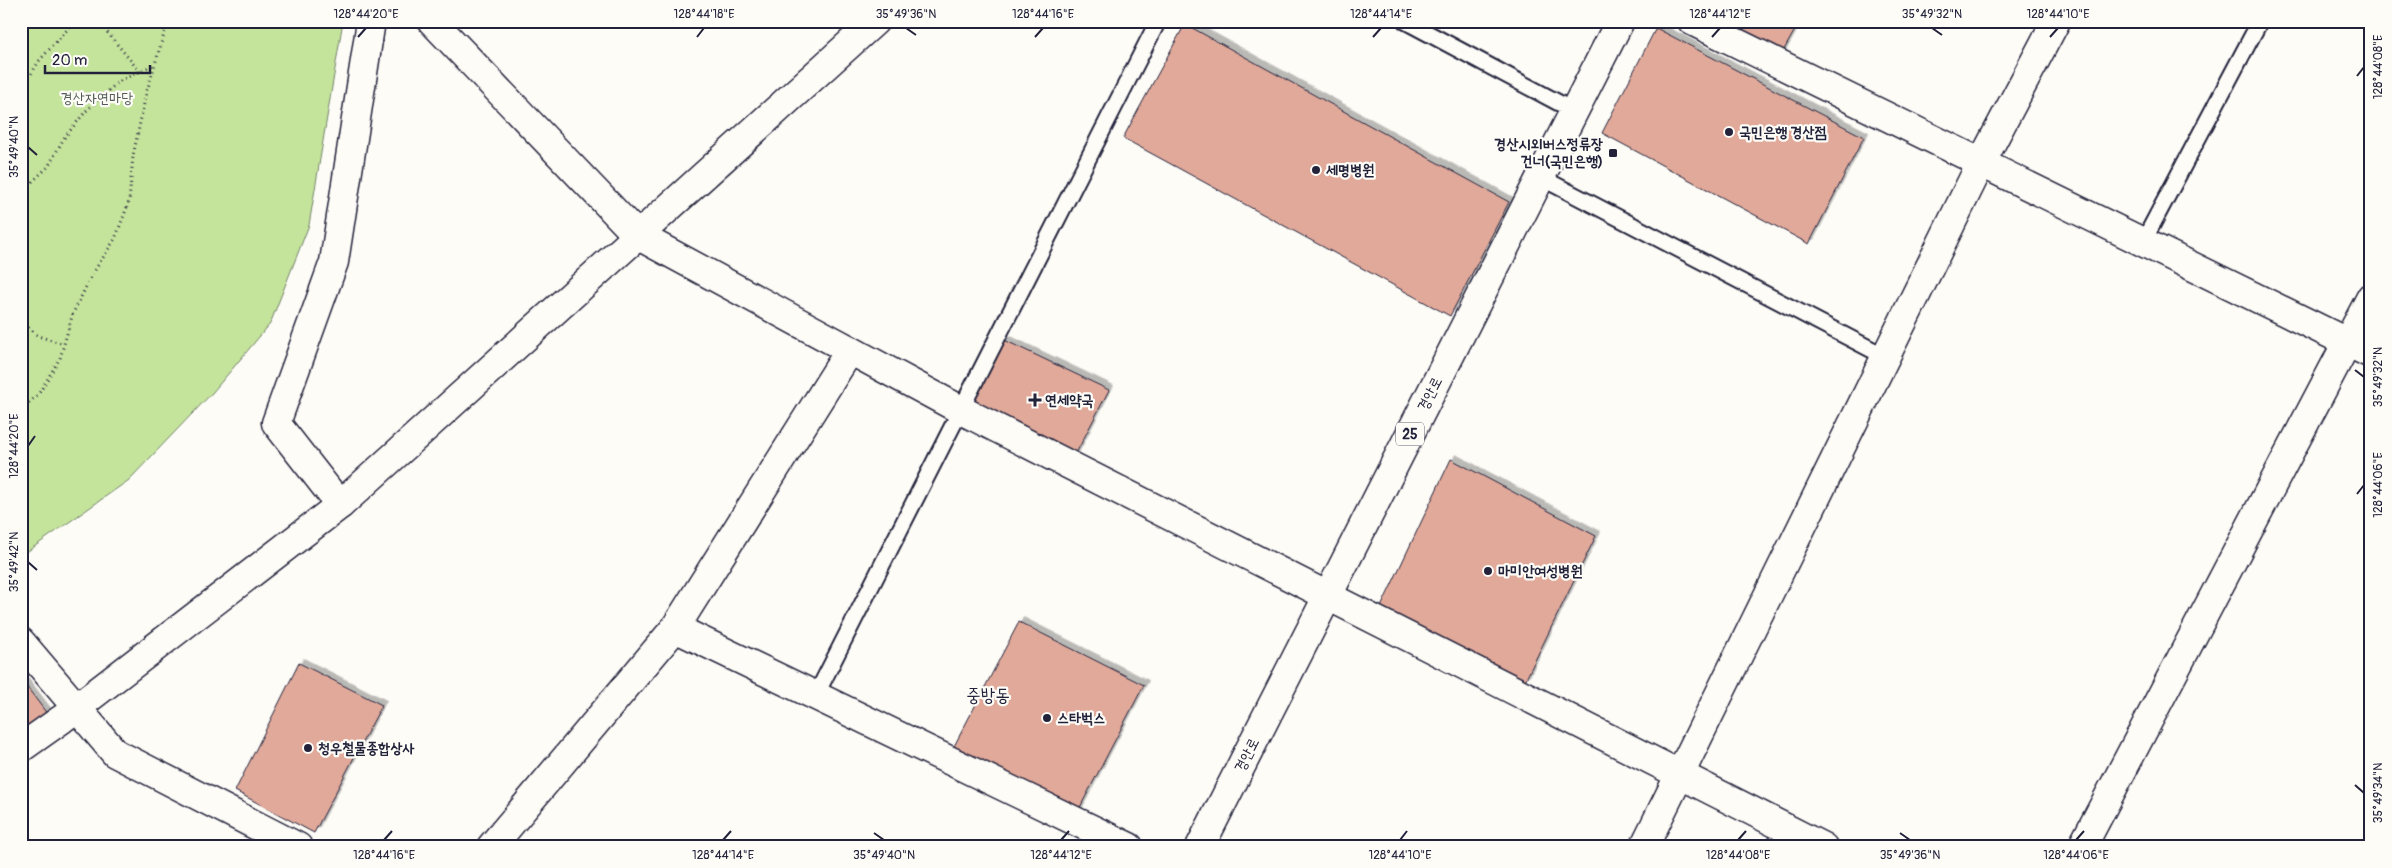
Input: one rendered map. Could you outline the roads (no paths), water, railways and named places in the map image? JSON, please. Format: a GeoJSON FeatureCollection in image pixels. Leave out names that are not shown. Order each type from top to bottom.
{"type":"FeatureCollection","features":[{"type":"Feature","properties":{"kind":"street"},"geometry":{"type":"LineString","coordinates":[[340,504],[276,423],[334,262],[371,21]]}},
{"type":"Feature","properties":{"kind":"street"},"geometry":{"type":"LineString","coordinates":[[432,21],[637,235],[961,410],[1822,847]]}},
{"type":"Feature","properties":{"kind":"street"},"geometry":{"type":"LineString","coordinates":[[21,748],[340,504],[875,21]]}},
{"type":"Feature","properties":{"kind":"street","name":"경안로"},"geometry":{"type":"LineString","coordinates":[[1200,847],[1620,21]]}},
{"type":"Feature","properties":{"kind":"street"},"geometry":{"type":"LineString","coordinates":[[1692,21],[2359,348]]}},
{"type":"Feature","properties":{"kind":"street"},"geometry":{"type":"LineString","coordinates":[[1644,847],[1981,163],[2056,21]]}},
{"type":"Feature","properties":{"kind":"street"},"geometry":{"type":"LineString","coordinates":[[2082,847],[2359,348],[2371,297]]}},
{"type":"Feature","properties":{"kind":"street"},"geometry":{"type":"LineString","coordinates":[[491,847],[676,628],[850,350]]}},
{"type":"Feature","properties":{"kind":"street"},"geometry":{"type":"LineString","coordinates":[[676,628],[1129,847]]}},
{"type":"Feature","properties":{"kind":"street"},"geometry":{"type":"LineString","coordinates":[[21,642],[115,753],[298,847]]}},
{"type":"Feature","properties":{"kind":"lane"},"geometry":{"type":"LineString","coordinates":[[816,695],[1158,21]]}},
{"type":"Feature","properties":{"kind":"lane"},"geometry":{"type":"LineString","coordinates":[[1405,21],[1574,111]]}},
{"type":"Feature","properties":{"kind":"lane"},"geometry":{"type":"LineString","coordinates":[[2143,242],[2260,21]]}},
{"type":"Feature","properties":{"kind":"lane"},"geometry":{"type":"LineString","coordinates":[[1540,177],[1886,357]]}},
{"type":"Feature","properties":{"kind":"place","name":"국민은행 경산점"},"geometry":{"type":"Point","coordinates":[1729,132]}},
{"type":"Feature","properties":{"kind":"place","name":"경산시외버스정류장 건너(국민은행)"},"geometry":{"type":"Point","coordinates":[1613,153]}},
{"type":"Feature","properties":{"kind":"place","name":"세명병원"},"geometry":{"type":"Point","coordinates":[1316,170]}},
{"type":"Feature","properties":{"kind":"place","name":"연세약국"},"geometry":{"type":"Point","coordinates":[1035,400]}},
{"type":"Feature","properties":{"kind":"place","name":"마미안여성병원"},"geometry":{"type":"Point","coordinates":[1488,571]}},
{"type":"Feature","properties":{"kind":"place","name":"스타벅스"},"geometry":{"type":"Point","coordinates":[1047,718]}},
{"type":"Feature","properties":{"kind":"place","name":"청우철물종합상사"},"geometry":{"type":"Point","coordinates":[308,748]}},
{"type":"Feature","properties":{"kind":"district","name":"중방동"},"geometry":{"type":"Point","coordinates":[988,695]}},
{"type":"Feature","properties":{"kind":"park label","name":"경산자연마당"},"geometry":{"type":"Point","coordinates":[97,98]}}]}
